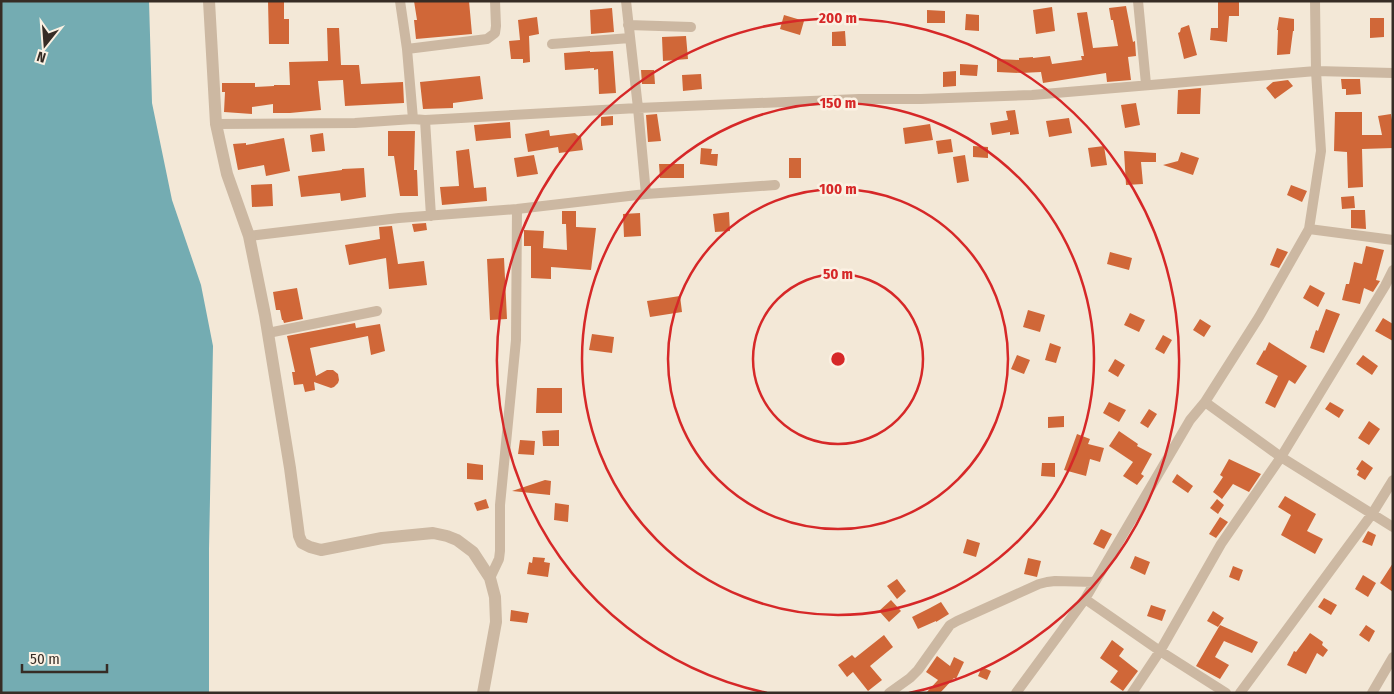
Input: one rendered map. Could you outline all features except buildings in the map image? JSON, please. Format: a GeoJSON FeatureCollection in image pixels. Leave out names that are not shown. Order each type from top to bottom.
{"type":"FeatureCollection","features":[{"type":"Feature","properties":{"kind":"street"},"geometry":{"type":"LineString","coordinates":[[209,1],[216,124],[227,174],[249,236],[268,332],[299,536],[302,543],[321,550],[382,538],[433,533],[448,536],[466,546],[473,552],[490,578],[495,597],[496,622],[483,693]]}},
{"type":"Feature","properties":{"kind":"street"},"geometry":{"type":"LineString","coordinates":[[400,1],[407,49],[413,120]]}},
{"type":"Feature","properties":{"kind":"street"},"geometry":{"type":"LineString","coordinates":[[407,49],[488,39],[494,33],[496,26],[495,1]]}},
{"type":"Feature","properties":{"kind":"street"},"geometry":{"type":"LineString","coordinates":[[626,1],[646,194]]}},
{"type":"Feature","properties":{"kind":"street"},"geometry":{"type":"LineString","coordinates":[[1138,1],[1146,84]]}},
{"type":"Feature","properties":{"kind":"street"},"geometry":{"type":"LineString","coordinates":[[1016,693],[1085,600],[1190,420],[1205,402],[1259,317],[1310,229],[1321,151],[1316,71],[1315,1]]}},
{"type":"Feature","properties":{"kind":"street"},"geometry":{"type":"LineString","coordinates":[[628,25],[691,27]]}},
{"type":"Feature","properties":{"kind":"street"},"geometry":{"type":"LineString","coordinates":[[552,44],[630,38]]}},
{"type":"Feature","properties":{"kind":"street"},"geometry":{"type":"LineString","coordinates":[[216,124],[355,123],[638,108],[859,99],[921,99],[1022,95],[1316,71],[1393,73]]}},
{"type":"Feature","properties":{"kind":"street"},"geometry":{"type":"LineString","coordinates":[[425,120],[431,216]]}},
{"type":"Feature","properties":{"kind":"street"},"geometry":{"type":"LineString","coordinates":[[249,236],[646,194],[775,185]]}},
{"type":"Feature","properties":{"kind":"street"},"geometry":{"type":"LineString","coordinates":[[490,578],[499,559],[500,551],[500,505],[516,340],[517,209]]}},
{"type":"Feature","properties":{"kind":"street"},"geometry":{"type":"LineString","coordinates":[[1310,229],[1393,240]]}},
{"type":"Feature","properties":{"kind":"street"},"geometry":{"type":"LineString","coordinates":[[1132,693],[1160,651],[1221,544],[1281,457],[1389,288],[1393,270]]}},
{"type":"Feature","properties":{"kind":"street"},"geometry":{"type":"LineString","coordinates":[[268,332],[377,311]]}},
{"type":"Feature","properties":{"kind":"street"},"geometry":{"type":"LineString","coordinates":[[1205,402],[1281,457],[1393,527]]}},
{"type":"Feature","properties":{"kind":"street"},"geometry":{"type":"LineString","coordinates":[[1240,693],[1372,514],[1393,480]]}},
{"type":"Feature","properties":{"kind":"street"},"geometry":{"type":"LineString","coordinates":[[889,693],[918,670],[950,625],[957,621],[1047,582],[1095,582]]}},
{"type":"Feature","properties":{"kind":"street"},"geometry":{"type":"LineString","coordinates":[[1085,600],[1226,693]]}},
{"type":"Feature","properties":{"kind":"street"},"geometry":{"type":"LineString","coordinates":[[1372,693],[1393,657]]}},
{"type":"Feature","properties":{"kind":"water"},"geometry":{"type":"Polygon","coordinates":[[[1,1],[149,1],[152,103],[172,200],[201,285],[213,346],[209,549],[209,693],[1,693],[1,1]]]}}]}
